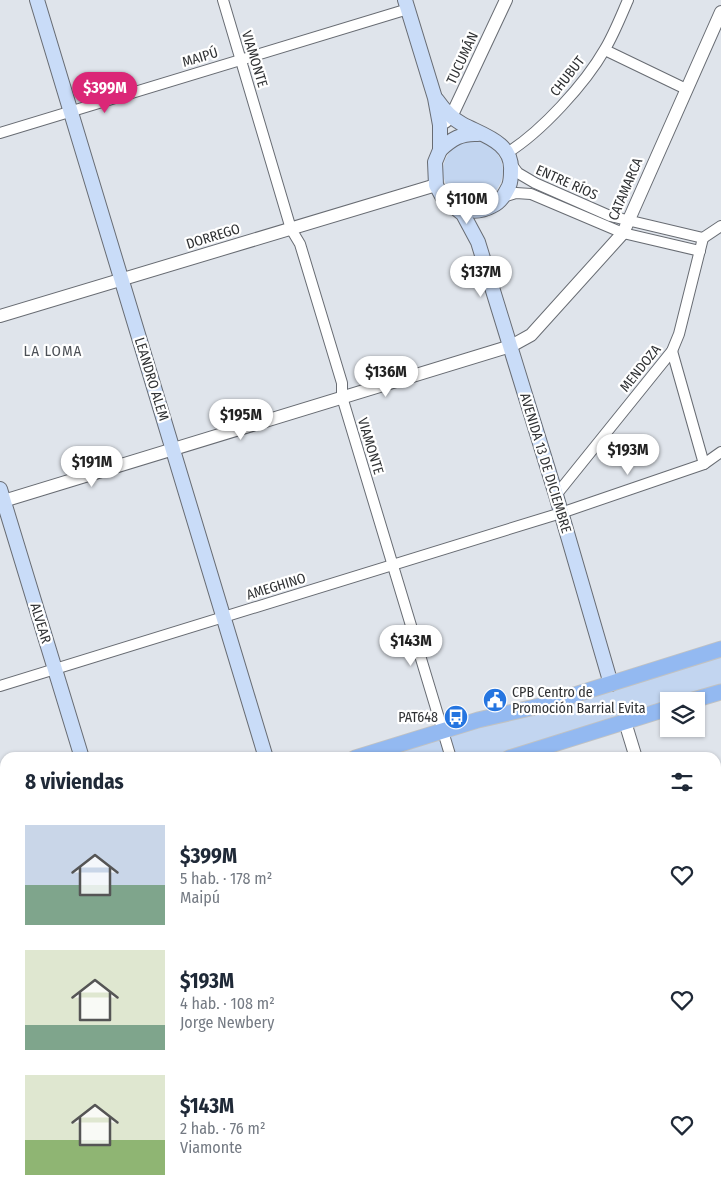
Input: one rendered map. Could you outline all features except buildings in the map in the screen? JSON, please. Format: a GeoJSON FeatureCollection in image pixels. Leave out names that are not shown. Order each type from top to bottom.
{"type":"FeatureCollection","features":[{"type":"Feature","properties":{"kind":"main road","name":"LEANDRO ALEM"},"geometry":{"type":"LineString","coordinates":[[37,0],[264,752]]}},
{"type":"Feature","properties":{"kind":"main road"},"geometry":{"type":"LineString","coordinates":[[406,4],[435,98],[446,121],[440,150],[435,162],[436,185],[443,198],[468,221],[478,242]]}},
{"type":"Feature","properties":{"kind":"main road"},"geometry":{"type":"LineString","coordinates":[[446,121],[497,141],[509,159],[511,182],[503,197],[494,205],[484,210],[469,211],[454,207]]}},
{"type":"Feature","properties":{"kind":"main road"},"geometry":{"type":"LineString","coordinates":[[440,150],[452,138],[467,133],[483,134]]}},
{"type":"Feature","properties":{"kind":"main road"},"geometry":{"type":"LineString","coordinates":[[478,242],[478,222],[484,210]]}},
{"type":"Feature","properties":{"kind":"main road","name":"AVENIDA 13 DE DICIEMBRE"},"geometry":{"type":"LineString","coordinates":[[478,242],[556,495],[611,684]]}},
{"type":"Feature","properties":{"kind":"main road","name":"ALVEAR"},"geometry":{"type":"LineString","coordinates":[[1,497],[80,752]]}},
{"type":"Feature","properties":{"kind":"main road"},"geometry":{"type":"LineString","coordinates":[[374,752],[443,730],[539,706],[721,649]]}},
{"type":"Feature","properties":{"kind":"main road"},"geometry":{"type":"LineString","coordinates":[[705,697],[721,692]]}},
{"type":"Feature","properties":{"kind":"main road"},"geometry":{"type":"LineString","coordinates":[[528,752],[660,711]]}},
{"type":"Feature","properties":{"kind":"street","name":"VIAMONTE"},"geometry":{"type":"LineString","coordinates":[[223,0],[291,228],[300,244],[309,272],[342,383],[342,397],[449,752]]}},
{"type":"Feature","properties":{"kind":"street","name":"TUCUMÁN"},"geometry":{"type":"LineString","coordinates":[[446,121],[506,0]]}},
{"type":"Feature","properties":{"kind":"street","name":"CHUBUT"},"geometry":{"type":"LineString","coordinates":[[509,159],[564,104],[605,50],[628,0]]}},
{"type":"Feature","properties":{"kind":"street","name":"MAIPÚ"},"geometry":{"type":"LineString","coordinates":[[0,132],[241,59],[406,4]]}},
{"type":"Feature","properties":{"kind":"street","name":"CATAMARCA"},"geometry":{"type":"LineString","coordinates":[[1,497],[173,448],[511,346],[531,335],[625,227],[721,12]]}},
{"type":"Feature","properties":{"kind":"street"},"geometry":{"type":"LineString","coordinates":[[605,50],[686,89]]}},
{"type":"Feature","properties":{"kind":"street","name":"ENTRE RÍOS"},"geometry":{"type":"LineString","coordinates":[[509,159],[518,173],[535,183],[625,227],[703,238]]}},
{"type":"Feature","properties":{"kind":"street","name":"DORREGO"},"geometry":{"type":"LineString","coordinates":[[0,316],[436,185]]}},
{"type":"Feature","properties":{"kind":"street","name":"ENTRE RÍOS"},"geometry":{"type":"LineString","coordinates":[[503,197],[516,193],[531,194],[700,251]]}},
{"type":"Feature","properties":{"kind":"street"},"geometry":{"type":"LineString","coordinates":[[703,238],[721,226]]}},
{"type":"Feature","properties":{"kind":"street","name":"MENDOZA"},"geometry":{"type":"LineString","coordinates":[[556,495],[672,350],[679,334],[703,238]]}},
{"type":"Feature","properties":{"kind":"street"},"geometry":{"type":"LineString","coordinates":[[672,350],[704,464]]}},
{"type":"Feature","properties":{"kind":"street","name":"AMEGHINO"},"geometry":{"type":"LineString","coordinates":[[0,686],[561,513],[704,464],[721,452]]}},
{"type":"Feature","properties":{"kind":"street"},"geometry":{"type":"LineString","coordinates":[[625,722],[634,752]]}},
{"type":"Feature","properties":{"kind":"shaded area"},"geometry":{"type":"Polygon","coordinates":[[[473,141],[490,146],[498,154],[503,171],[498,188],[490,196],[473,201],[456,196],[448,188],[443,171],[448,154],[456,146],[473,141]]]}},
{"type":"Feature","properties":{"kind":"shaded area"},"geometry":{"type":"Polygon","coordinates":[[[721,649],[721,692],[705,697],[705,692],[660,692],[660,704],[523,752],[375,752],[721,649]]]}},
{"type":"Feature","properties":{"kind":"place","name":"CPB Centro de Promoción Barrial Evita"},"geometry":{"type":"Point","coordinates":[495,700]}},
{"type":"Feature","properties":{"kind":"place","name":"PAT648"},"geometry":{"type":"Point","coordinates":[456,717]}},
{"type":"Feature","properties":{"kind":"district","name":"LA LOMA"},"geometry":{"type":"Point","coordinates":[53,351]}}]}
